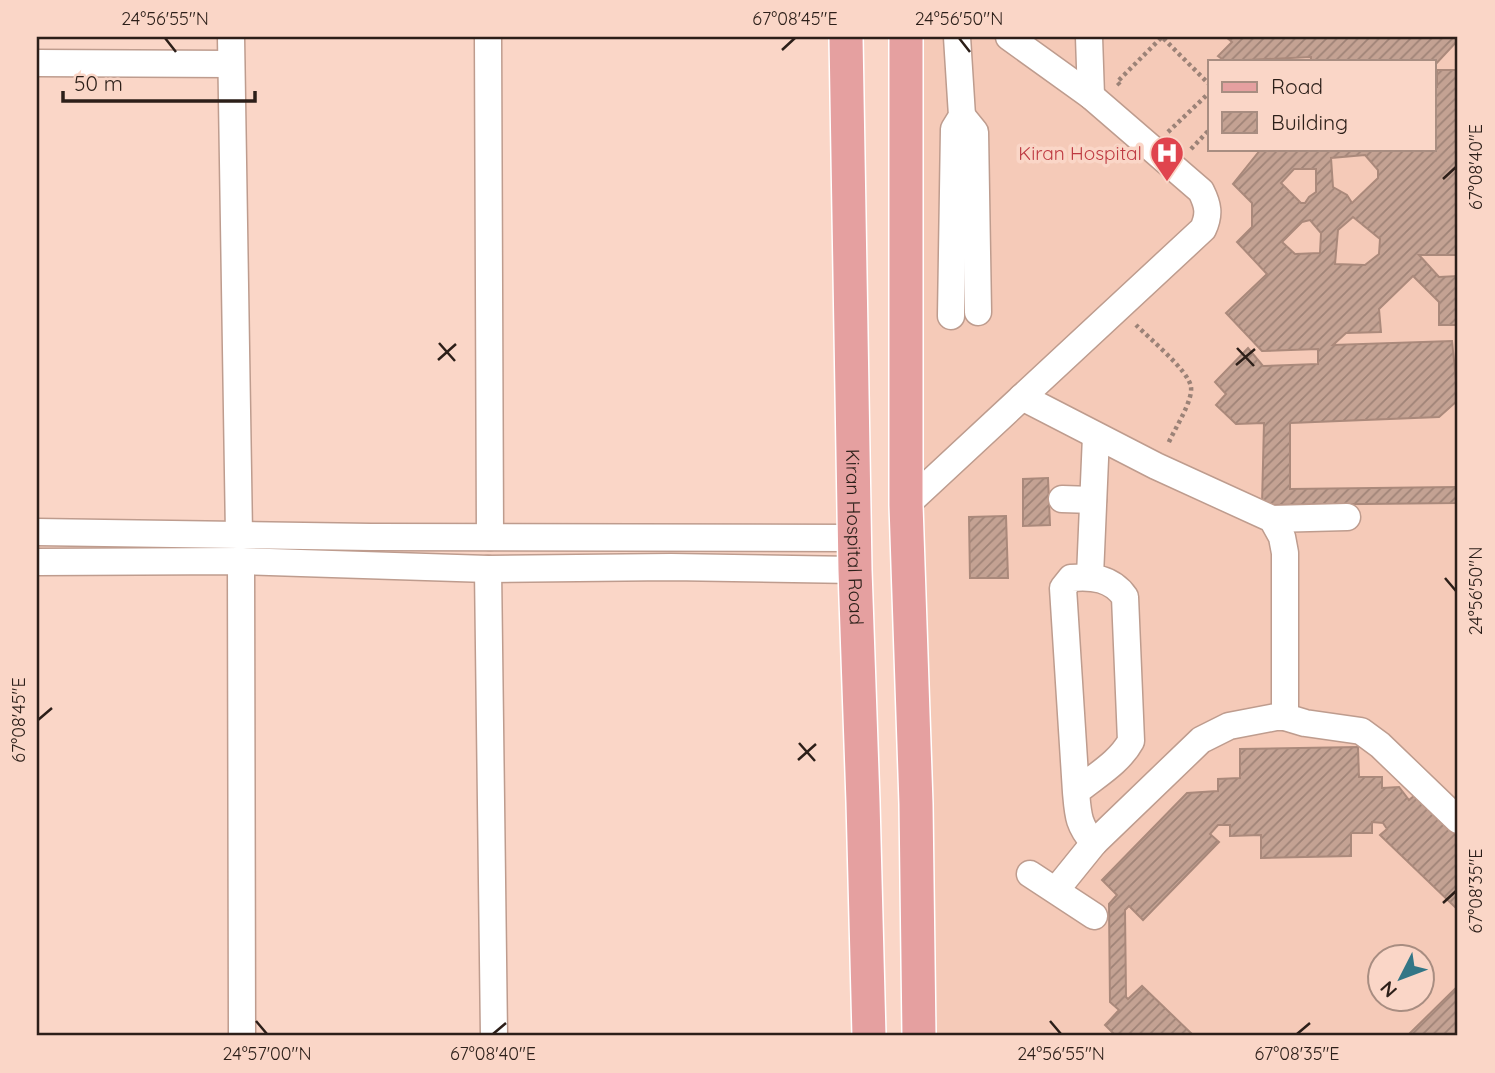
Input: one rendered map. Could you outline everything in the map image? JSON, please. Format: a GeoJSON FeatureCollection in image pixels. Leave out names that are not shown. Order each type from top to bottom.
{"type":"FeatureCollection","features":[{"type":"Feature","properties":{"kind":"main road","name":"Kiran Hospital Road"},"geometry":{"type":"LineString","coordinates":[[846,37],[855,554],[869,1036]]}},
{"type":"Feature","properties":{"kind":"main road"},"geometry":{"type":"LineString","coordinates":[[906,37],[906,505],[916,804],[919,1036]]}},
{"type":"Feature","properties":{"kind":"main road"},"geometry":{"type":"LineString","coordinates":[[863,802],[916,804]]}},
{"type":"Feature","properties":{"kind":"street"},"geometry":{"type":"LineString","coordinates":[[231,37],[240,548],[242,1036]]}},
{"type":"Feature","properties":{"kind":"street"},"geometry":{"type":"LineString","coordinates":[[488,37],[490,537]]}},
{"type":"Feature","properties":{"kind":"street"},"geometry":{"type":"LineString","coordinates":[[951,316],[954,130],[962,116],[957,37]]}},
{"type":"Feature","properties":{"kind":"street"},"geometry":{"type":"LineString","coordinates":[[906,505],[1203,229],[1209,212],[1201,191],[1091,96],[1009,37]]}},
{"type":"Feature","properties":{"kind":"street"},"geometry":{"type":"LineString","coordinates":[[1089,37],[1091,96]]}},
{"type":"Feature","properties":{"kind":"street"},"geometry":{"type":"LineString","coordinates":[[37,63],[231,64]]}},
{"type":"Feature","properties":{"kind":"street"},"geometry":{"type":"LineString","coordinates":[[962,116],[975,132],[978,312]]}},
{"type":"Feature","properties":{"kind":"street"},"geometry":{"type":"LineString","coordinates":[[1022,397],[1156,466],[1272,519],[1347,517]]}},
{"type":"Feature","properties":{"kind":"street"},"geometry":{"type":"LineString","coordinates":[[1090,576],[1096,436]]}},
{"type":"Feature","properties":{"kind":"street"},"geometry":{"type":"LineString","coordinates":[[1062,499],[1093,500]]}},
{"type":"Feature","properties":{"kind":"street"},"geometry":{"type":"LineString","coordinates":[[1272,519],[1282,537],[1285,554],[1285,717]]}},
{"type":"Feature","properties":{"kind":"street"},"geometry":{"type":"LineString","coordinates":[[37,532],[240,548],[372,566],[488,569],[768,569],[855,554]]}},
{"type":"Feature","properties":{"kind":"street"},"geometry":{"type":"LineString","coordinates":[[671,536],[671,567]]}},
{"type":"Feature","properties":{"kind":"street"},"geometry":{"type":"LineString","coordinates":[[371,537],[372,566]]}},
{"type":"Feature","properties":{"kind":"street"},"geometry":{"type":"LineString","coordinates":[[37,562],[371,537],[769,538],[855,554]]}},
{"type":"Feature","properties":{"kind":"street"},"geometry":{"type":"LineString","coordinates":[[768,569],[769,538]]}},
{"type":"Feature","properties":{"kind":"street"},"geometry":{"type":"LineString","coordinates":[[488,569],[494,1036]]}},
{"type":"Feature","properties":{"kind":"street"},"geometry":{"type":"LineString","coordinates":[[1076,792],[1125,752],[1131,741],[1125,597],[1117,587],[1090,576],[1071,578],[1063,588],[1076,792],[1081,827],[1094,843]]}},
{"type":"Feature","properties":{"kind":"street"},"geometry":{"type":"LineString","coordinates":[[1055,890],[1094,843],[1201,740],[1229,726],[1285,717],[1305,723],[1361,730],[1458,820]]}},
{"type":"Feature","properties":{"kind":"street"},"geometry":{"type":"LineString","coordinates":[[1030,874],[1094,916]]}},
{"type":"Feature","properties":{"kind":"path"},"geometry":{"type":"LineString","coordinates":[[1126,91],[1117,82],[1162,37],[1208,83]]}},
{"type":"Feature","properties":{"kind":"path"},"geometry":{"type":"LineString","coordinates":[[1159,124],[1168,133],[1208,94]]}},
{"type":"Feature","properties":{"kind":"path"},"geometry":{"type":"LineString","coordinates":[[1118,307],[1184,373],[1192,387],[1190,400],[1156,466]]}},
{"type":"Feature","properties":{"kind":"shaded area"},"geometry":{"type":"Polygon","coordinates":[[[901,37],[1458,37],[1458,1036],[918,1036],[901,37]]]}},
{"type":"Feature","properties":{"kind":"building"},"geometry":{"type":"Polygon","coordinates":[[[1226,37],[1458,37],[1436,64],[1436,60],[1311,60],[1311,57],[1224,60],[1218,56],[1232,42],[1226,37]]]}},
{"type":"Feature","properties":{"kind":"building"},"geometry":{"type":"Polygon","coordinates":[[[1437,70],[1458,70],[1458,255],[1419,255],[1439,277],[1458,276],[1458,325],[1439,325],[1439,302],[1413,276],[1379,309],[1381,332],[1346,333],[1333,345],[1452,341],[1458,400],[1439,417],[1290,423],[1290,489],[1456,487],[1456,503],[1262,505],[1264,423],[1236,424],[1216,405],[1226,394],[1215,382],[1248,348],[1263,366],[1318,364],[1318,349],[1262,351],[1226,313],[1267,274],[1237,242],[1252,227],[1252,203],[1233,184],[1260,150],[1436,150],[1437,70]],[[1365,155],[1331,158],[1333,187],[1347,195],[1352,203],[1378,178],[1378,170],[1365,155]],[[1294,169],[1281,183],[1301,203],[1305,203],[1316,192],[1316,169],[1294,169]],[[1353,217],[1338,230],[1335,264],[1365,265],[1379,254],[1380,239],[1353,217]],[[1310,220],[1302,222],[1282,242],[1295,254],[1320,253],[1321,233],[1310,220]]]}},
{"type":"Feature","properties":{"kind":"building"},"geometry":{"type":"Polygon","coordinates":[[[1048,478],[1050,525],[1023,526],[1023,479],[1048,478]]]}},
{"type":"Feature","properties":{"kind":"building"},"geometry":{"type":"Polygon","coordinates":[[[1006,516],[1008,578],[970,578],[969,517],[1006,516]]]}},
{"type":"Feature","properties":{"kind":"building"},"geometry":{"type":"Polygon","coordinates":[[[1358,747],[1359,777],[1382,777],[1382,788],[1399,787],[1409,800],[1415,795],[1458,837],[1458,910],[1380,835],[1387,829],[1383,823],[1372,822],[1372,833],[1351,833],[1351,856],[1261,858],[1261,835],[1230,836],[1230,825],[1218,825],[1210,834],[1219,842],[1143,920],[1129,906],[1125,910],[1126,997],[1128,999],[1142,986],[1194,1036],[1116,1036],[1105,1025],[1119,1010],[1110,1002],[1109,904],[1117,895],[1102,880],[1187,793],[1218,791],[1218,779],[1240,778],[1240,749],[1358,747]]]}},
{"type":"Feature","properties":{"kind":"building"},"geometry":{"type":"Polygon","coordinates":[[[1458,986],[1458,1036],[1407,1036],[1429,1014],[1436,1014],[1436,1008],[1458,986]]]}},
{"type":"Feature","properties":{"kind":"place","name":"Kiran Hospital"},"geometry":{"type":"Point","coordinates":[1167,183]}}]}
